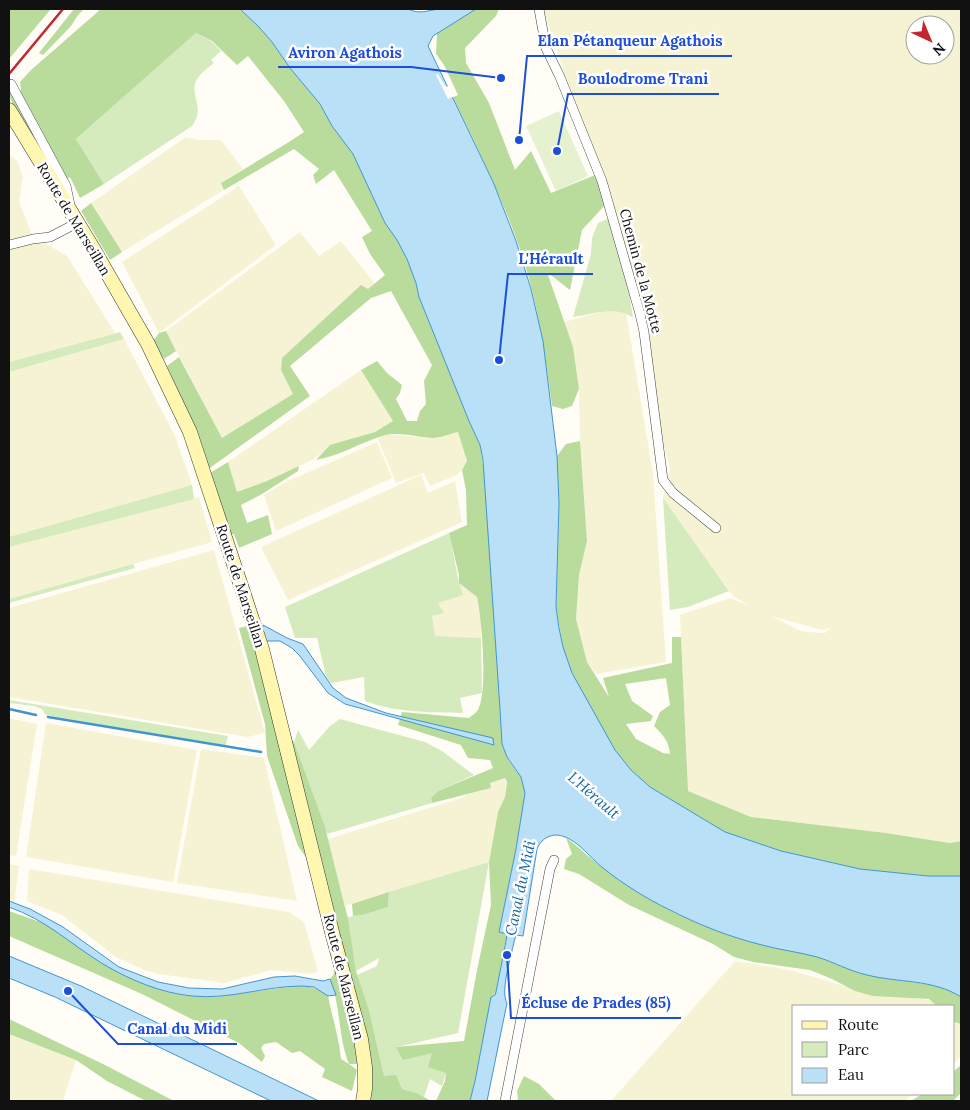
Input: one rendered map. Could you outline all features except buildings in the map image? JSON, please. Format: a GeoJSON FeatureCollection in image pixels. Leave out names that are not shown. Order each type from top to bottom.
{"type":"FeatureCollection","features":[{"type":"Feature","properties":{"kind":"main road","name":"Route de Marseillan"},"geometry":{"type":"LineString","coordinates":[[9,110],[148,344],[190,432],[262,649],[333,936],[361,1039],[366,1089],[363,1101]]}},
{"type":"Feature","properties":{"kind":"street","name":"Chemin de la Motte"},"geometry":{"type":"LineString","coordinates":[[539,9],[546,48],[560,77],[602,181],[640,314],[663,480],[673,493],[716,528]]}},
{"type":"Feature","properties":{"kind":"street"},"geometry":{"type":"LineString","coordinates":[[9,245],[50,237],[74,218],[66,186],[12,84]]}},
{"type":"Feature","properties":{"kind":"street"},"geometry":{"type":"LineString","coordinates":[[505,1101],[550,869],[554,860]]}},
{"type":"Feature","properties":{"kind":"shaded area"},"geometry":{"type":"Polygon","coordinates":[[[543,9],[961,9],[961,841],[950,843],[886,833],[751,817],[688,791],[680,615],[730,598],[751,607],[733,596],[663,498],[670,469],[659,426],[651,370],[631,266],[612,198],[572,96],[543,9]],[[771,616],[801,631],[825,633],[831,627],[822,630],[771,616]]]}},
{"type":"Feature","properties":{"kind":"shaded area"},"geometry":{"type":"Polygon","coordinates":[[[186,137],[198,140],[221,140],[243,169],[221,183],[224,190],[122,252],[91,203],[186,137]]]}},
{"type":"Feature","properties":{"kind":"shaded area"},"geometry":{"type":"Polygon","coordinates":[[[9,154],[17,161],[23,177],[19,201],[32,235],[9,242],[9,154]]]}},
{"type":"Feature","properties":{"kind":"shaded area"},"geometry":{"type":"Polygon","coordinates":[[[239,186],[276,245],[159,333],[122,262],[239,186]]]}},
{"type":"Feature","properties":{"kind":"shaded area"},"geometry":{"type":"Polygon","coordinates":[[[300,232],[319,256],[341,241],[375,284],[281,370],[294,394],[222,439],[166,331],[300,232]]]}},
{"type":"Feature","properties":{"kind":"shaded area"},"geometry":{"type":"Polygon","coordinates":[[[41,241],[67,256],[115,333],[9,362],[9,250],[41,241]]]}},
{"type":"Feature","properties":{"kind":"shaded area"},"geometry":{"type":"Polygon","coordinates":[[[618,310],[626,312],[653,474],[666,662],[596,674],[587,662],[576,619],[579,575],[587,541],[580,441],[579,389],[573,347],[564,322],[601,312],[618,310]]]}},
{"type":"Feature","properties":{"kind":"shaded area"},"geometry":{"type":"Polygon","coordinates":[[[124,339],[175,436],[192,485],[9,537],[9,372],[124,339]]]}},
{"type":"Feature","properties":{"kind":"shaded area"},"geometry":{"type":"Polygon","coordinates":[[[361,370],[393,421],[375,432],[329,447],[314,459],[267,481],[237,492],[228,462],[361,370]]]}},
{"type":"Feature","properties":{"kind":"shaded area"},"geometry":{"type":"Polygon","coordinates":[[[458,431],[467,462],[455,476],[430,486],[424,473],[396,483],[378,439],[383,435],[443,437],[458,431]]]}},
{"type":"Feature","properties":{"kind":"shaded area"},"geometry":{"type":"Polygon","coordinates":[[[377,442],[392,478],[276,531],[264,495],[288,481],[377,442]]]}},
{"type":"Feature","properties":{"kind":"shaded area"},"geometry":{"type":"Polygon","coordinates":[[[421,475],[428,493],[455,481],[462,522],[288,600],[261,547],[421,475]]]}},
{"type":"Feature","properties":{"kind":"shaded area"},"geometry":{"type":"Polygon","coordinates":[[[199,497],[212,542],[9,599],[9,547],[199,497]]]}},
{"type":"Feature","properties":{"kind":"shaded area"},"geometry":{"type":"Polygon","coordinates":[[[214,550],[265,733],[248,737],[9,697],[9,608],[214,550]]]}},
{"type":"Feature","properties":{"kind":"shaded area"},"geometry":{"type":"Polygon","coordinates":[[[459,583],[477,597],[481,613],[481,638],[435,636],[432,616],[443,613],[438,603],[459,583]]]}},
{"type":"Feature","properties":{"kind":"shaded area"},"geometry":{"type":"Polygon","coordinates":[[[9,718],[37,724],[16,856],[9,855],[9,718]]]}},
{"type":"Feature","properties":{"kind":"shaded area"},"geometry":{"type":"Polygon","coordinates":[[[46,723],[197,750],[173,882],[26,857],[46,723]]]}},
{"type":"Feature","properties":{"kind":"shaded area"},"geometry":{"type":"Polygon","coordinates":[[[201,749],[264,758],[297,901],[177,883],[201,749]]]}},
{"type":"Feature","properties":{"kind":"shaded area"},"geometry":{"type":"Polygon","coordinates":[[[506,778],[505,797],[498,812],[489,862],[345,906],[328,839],[465,797],[465,795],[491,788],[490,783],[506,778]]]}},
{"type":"Feature","properties":{"kind":"shaded area"},"geometry":{"type":"Polygon","coordinates":[[[9,864],[19,866],[14,904],[9,902],[9,864]]]}},
{"type":"Feature","properties":{"kind":"shaded area"},"geometry":{"type":"Polygon","coordinates":[[[29,869],[289,912],[304,922],[318,971],[312,974],[271,970],[224,983],[159,974],[144,970],[116,957],[62,915],[27,901],[29,869]]]}},
{"type":"Feature","properties":{"kind":"shaded area"},"geometry":{"type":"Polygon","coordinates":[[[735,961],[790,970],[861,991],[957,1002],[961,1009],[961,1056],[955,1062],[955,1005],[792,1005],[792,1095],[913,1095],[904,1101],[611,1101],[735,961]]]}},
{"type":"Feature","properties":{"kind":"shaded area"},"geometry":{"type":"Polygon","coordinates":[[[9,1034],[76,1060],[63,1101],[9,1101],[9,1034]]]}},
{"type":"Feature","properties":{"kind":"green space"},"geometry":{"type":"Polygon","coordinates":[[[9,9],[51,9],[9,59],[9,9]]]}},
{"type":"Feature","properties":{"kind":"green space"},"geometry":{"type":"Polygon","coordinates":[[[74,9],[84,9],[71,26],[43,55],[39,53],[74,9]]]}},
{"type":"Feature","properties":{"kind":"green space"},"geometry":{"type":"Polygon","coordinates":[[[101,9],[240,9],[259,27],[320,104],[332,126],[353,153],[385,223],[407,259],[419,297],[480,445],[485,477],[502,744],[509,761],[521,777],[525,793],[499,932],[507,933],[496,992],[491,997],[470,1101],[436,1101],[445,1081],[446,1073],[428,1067],[432,1053],[403,1060],[396,1047],[464,1041],[491,905],[489,862],[498,812],[505,797],[507,782],[505,778],[490,783],[491,788],[432,803],[431,798],[438,791],[493,768],[490,760],[468,758],[461,745],[398,725],[402,712],[469,718],[478,710],[481,701],[483,655],[481,621],[477,597],[459,583],[459,575],[449,533],[467,525],[466,490],[462,470],[467,461],[458,432],[432,438],[401,434],[382,436],[333,456],[316,460],[330,445],[375,432],[393,421],[361,370],[377,361],[387,373],[402,385],[396,399],[407,421],[417,421],[420,411],[426,404],[424,381],[432,365],[391,291],[371,298],[290,366],[310,396],[207,470],[190,418],[167,366],[179,357],[222,438],[293,394],[281,370],[282,358],[361,285],[368,289],[385,275],[370,254],[362,237],[372,231],[334,170],[316,184],[313,175],[319,169],[294,149],[224,190],[221,183],[304,132],[284,101],[248,56],[237,65],[212,41],[196,33],[76,139],[104,184],[80,198],[70,177],[58,186],[21,124],[9,87],[21,91],[20,82],[31,70],[101,9]]]}},
{"type":"Feature","properties":{"kind":"green space"},"geometry":{"type":"Polygon","coordinates":[[[475,9],[499,9],[496,16],[465,48],[466,63],[489,103],[515,170],[531,151],[551,193],[595,175],[606,204],[582,230],[570,290],[547,272],[573,347],[579,389],[572,406],[563,409],[552,406],[544,348],[535,304],[517,240],[476,144],[453,97],[458,95],[444,65],[436,54],[437,33],[475,9]]]}},
{"type":"Feature","properties":{"kind":"green space"},"geometry":{"type":"Polygon","coordinates":[[[196,33],[211,41],[221,51],[211,60],[214,63],[196,81],[195,90],[198,114],[196,120],[192,126],[104,184],[76,139],[196,33]]]}},
{"type":"Feature","properties":{"kind":"green space"},"geometry":{"type":"Polygon","coordinates":[[[559,111],[588,176],[556,191],[526,126],[559,111]]]}},
{"type":"Feature","properties":{"kind":"green space"},"geometry":{"type":"Polygon","coordinates":[[[91,203],[122,252],[110,260],[81,211],[91,203]]]}},
{"type":"Feature","properties":{"kind":"green space"},"geometry":{"type":"Polygon","coordinates":[[[610,218],[628,286],[633,318],[627,314],[612,311],[573,317],[591,254],[592,238],[598,223],[610,218]]]}},
{"type":"Feature","properties":{"kind":"green space"},"geometry":{"type":"Polygon","coordinates":[[[166,331],[176,351],[164,359],[153,341],[159,333],[166,331]]]}},
{"type":"Feature","properties":{"kind":"green space"},"geometry":{"type":"Polygon","coordinates":[[[120,332],[124,339],[9,372],[9,362],[120,332]]]}},
{"type":"Feature","properties":{"kind":"green space"},"geometry":{"type":"Polygon","coordinates":[[[580,441],[587,541],[579,575],[576,619],[587,662],[609,697],[603,678],[672,663],[672,637],[681,637],[688,791],[751,817],[886,833],[950,843],[961,841],[961,876],[928,876],[860,869],[781,851],[725,832],[650,787],[631,770],[615,750],[590,707],[572,673],[563,647],[556,607],[559,503],[557,456],[566,444],[580,441]],[[666,678],[625,684],[632,701],[653,716],[651,721],[626,724],[636,739],[663,753],[670,754],[665,738],[654,726],[660,712],[670,705],[666,678]]]}},
{"type":"Feature","properties":{"kind":"green space"},"geometry":{"type":"Polygon","coordinates":[[[228,462],[237,492],[299,466],[298,471],[241,505],[247,523],[268,515],[272,534],[239,548],[234,534],[228,535],[210,473],[228,462]]]}},
{"type":"Feature","properties":{"kind":"green space"},"geometry":{"type":"Polygon","coordinates":[[[192,485],[194,499],[9,547],[9,537],[192,485]]]}},
{"type":"Feature","properties":{"kind":"green space"},"geometry":{"type":"Polygon","coordinates":[[[663,498],[729,591],[688,607],[670,610],[663,498]]]}},
{"type":"Feature","properties":{"kind":"green space"},"geometry":{"type":"Polygon","coordinates":[[[449,533],[463,595],[438,603],[444,613],[432,616],[435,636],[481,638],[482,693],[460,698],[463,713],[413,711],[389,708],[365,701],[364,677],[331,683],[326,676],[317,638],[295,638],[285,607],[449,533]]]}},
{"type":"Feature","properties":{"kind":"green space"},"geometry":{"type":"Polygon","coordinates":[[[133,564],[135,568],[9,603],[9,599],[133,564]]]}},
{"type":"Feature","properties":{"kind":"green space"},"geometry":{"type":"Polygon","coordinates":[[[251,625],[287,734],[294,742],[325,827],[348,919],[356,971],[369,1010],[384,1076],[396,1075],[402,1089],[417,1093],[431,1101],[363,1101],[365,1064],[349,1064],[345,1054],[334,990],[330,979],[334,974],[333,936],[318,874],[298,846],[267,756],[265,724],[239,628],[251,625]]]}},
{"type":"Feature","properties":{"kind":"green space"},"geometry":{"type":"Polygon","coordinates":[[[9,700],[228,736],[225,747],[46,715],[42,709],[34,706],[9,703],[9,700]]]}},
{"type":"Feature","properties":{"kind":"green space"},"geometry":{"type":"Polygon","coordinates":[[[340,719],[425,742],[442,751],[474,775],[438,791],[431,798],[432,803],[327,834],[294,742],[298,730],[309,750],[330,726],[340,719]]]}},
{"type":"Feature","properties":{"kind":"green space"},"geometry":{"type":"Polygon","coordinates":[[[566,838],[635,890],[683,917],[720,931],[820,958],[867,975],[944,987],[961,997],[961,1024],[955,1022],[955,1005],[936,1005],[929,999],[873,996],[855,991],[810,970],[753,962],[734,957],[713,944],[629,905],[579,874],[564,869],[566,859],[572,854],[566,838]]]}},
{"type":"Feature","properties":{"kind":"green space"},"geometry":{"type":"Polygon","coordinates":[[[489,862],[458,1033],[397,1047],[432,1052],[446,1073],[442,1086],[430,1079],[424,1097],[401,1089],[384,1077],[369,1010],[357,975],[377,966],[379,958],[356,971],[347,917],[363,915],[388,907],[389,892],[489,862]]]}},
{"type":"Feature","properties":{"kind":"green space"},"geometry":{"type":"Polygon","coordinates":[[[389,892],[388,907],[363,915],[353,916],[352,904],[389,892]]]}},
{"type":"Feature","properties":{"kind":"green space"},"geometry":{"type":"Polygon","coordinates":[[[9,911],[46,924],[114,970],[138,982],[164,991],[189,996],[215,997],[296,986],[317,989],[328,996],[341,1059],[357,1070],[352,1091],[322,1077],[325,1069],[300,1051],[292,1053],[276,1042],[264,1044],[261,1048],[265,1056],[262,1062],[239,1043],[142,994],[9,936],[9,911]]]}},
{"type":"Feature","properties":{"kind":"green space"},"geometry":{"type":"Polygon","coordinates":[[[9,1019],[105,1065],[174,1101],[146,1101],[107,1081],[76,1060],[9,1034],[9,1019]]]}},
{"type":"Feature","properties":{"kind":"green space"},"geometry":{"type":"Polygon","coordinates":[[[961,1065],[961,1093],[953,1101],[911,1101],[920,1095],[955,1095],[955,1070],[961,1065]]]}},
{"type":"Feature","properties":{"kind":"green space"},"geometry":{"type":"Polygon","coordinates":[[[524,1076],[539,1084],[556,1101],[518,1101],[517,1091],[524,1076]]]}},
{"type":"Feature","properties":{"kind":"water"},"geometry":{"type":"Polygon","coordinates":[[[449,8],[476,9],[433,36],[428,46],[494,184],[516,241],[531,289],[543,341],[557,456],[559,503],[556,607],[563,647],[572,673],[615,750],[631,770],[650,787],[725,832],[781,851],[860,869],[928,876],[961,876],[961,997],[939,987],[867,975],[817,957],[762,945],[715,930],[661,906],[619,880],[570,839],[553,835],[544,839],[537,849],[523,936],[516,935],[507,974],[505,998],[507,1003],[487,1101],[470,1101],[491,997],[496,992],[506,941],[507,934],[499,932],[525,793],[521,777],[507,757],[502,744],[483,460],[480,445],[419,297],[407,259],[385,223],[353,154],[332,126],[320,104],[290,68],[272,42],[240,9],[408,9],[420,12],[449,8]]]}},
{"type":"Feature","properties":{"kind":"water"},"geometry":{"type":"Polygon","coordinates":[[[263,625],[303,644],[333,688],[346,698],[386,713],[493,738],[494,745],[345,704],[328,693],[292,648],[280,641],[265,641],[262,631],[263,625]]]}},
{"type":"Feature","properties":{"kind":"water"},"geometry":{"type":"Polygon","coordinates":[[[9,901],[30,909],[63,927],[119,967],[158,982],[189,988],[222,989],[274,977],[295,976],[323,981],[330,979],[336,995],[328,996],[314,987],[302,986],[206,997],[157,989],[103,964],[47,926],[9,907],[9,901]]]}},
{"type":"Feature","properties":{"kind":"water"},"geometry":{"type":"Polygon","coordinates":[[[9,956],[81,986],[319,1101],[271,1101],[55,997],[9,978],[9,956]]]}},
{"type":"Feature","properties":{"kind":"pier"},"geometry":{"type":"Polygon","coordinates":[[[438,74],[445,86],[450,87],[455,96],[448,99],[436,75],[438,74]]]}},
{"type":"Feature","properties":{"kind":"waterway"},"geometry":{"type":"LineString","coordinates":[[9,709],[36,715]]}},
{"type":"Feature","properties":{"kind":"waterway"},"geometry":{"type":"LineString","coordinates":[[48,717],[261,752]]}},
{"type":"Feature","properties":{"kind":"railway"},"geometry":{"type":"LineString","coordinates":[[9,74],[63,9]]}},
{"type":"Feature","properties":{"kind":"place","name":"Aviron Agathois"},"geometry":{"type":"Point","coordinates":[501,78]}},
{"type":"Feature","properties":{"kind":"place","name":"Elan Pétanqueur Agathois"},"geometry":{"type":"Point","coordinates":[519,140]}},
{"type":"Feature","properties":{"kind":"place","name":"Boulodrome Trani"},"geometry":{"type":"Point","coordinates":[557,151]}},
{"type":"Feature","properties":{"kind":"place","name":"L'Hérault"},"geometry":{"type":"Point","coordinates":[499,360]}},
{"type":"Feature","properties":{"kind":"place","name":"Écluse de Prades (85)"},"geometry":{"type":"Point","coordinates":[507,955]}},
{"type":"Feature","properties":{"kind":"place","name":"Canal du Midi"},"geometry":{"type":"Point","coordinates":[68,991]}}]}
